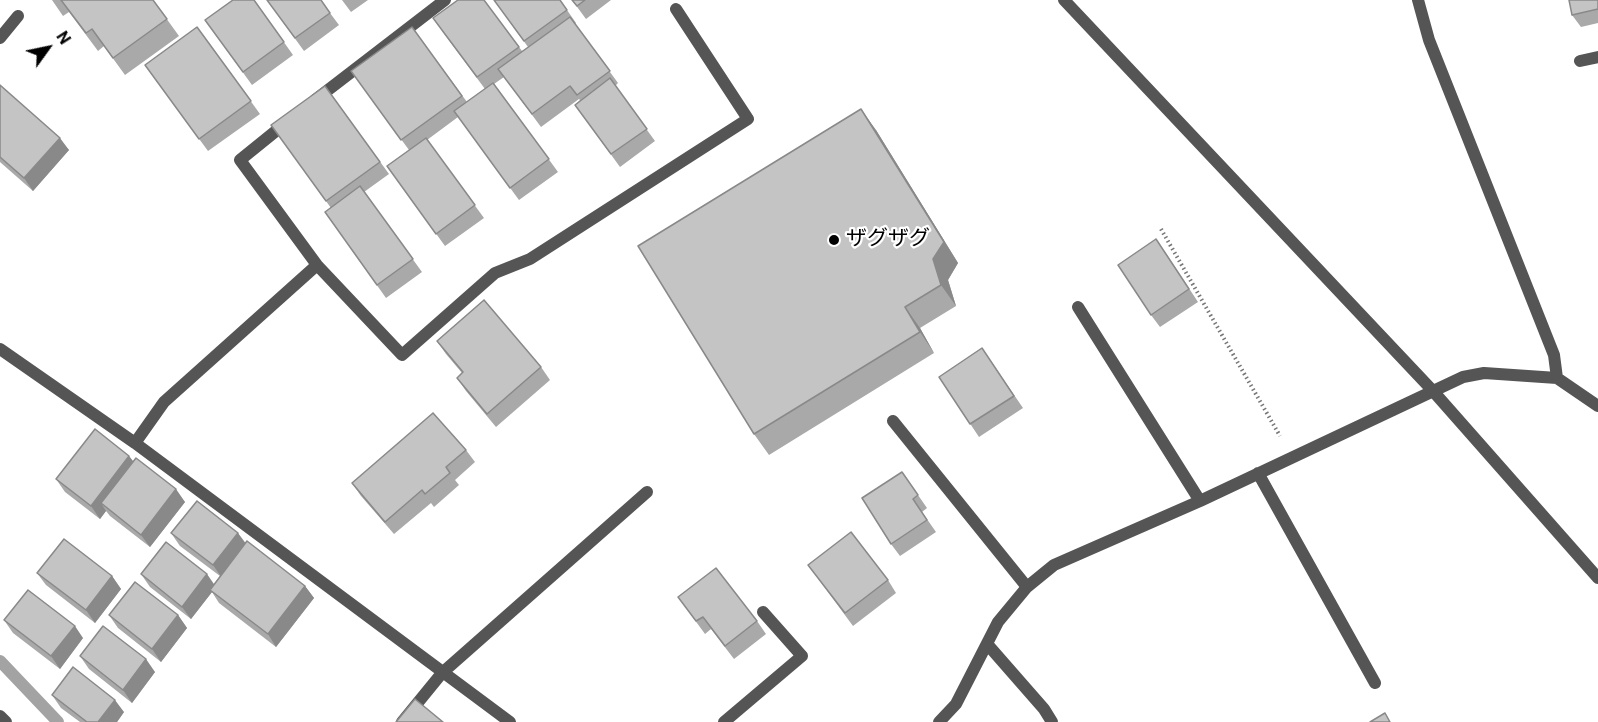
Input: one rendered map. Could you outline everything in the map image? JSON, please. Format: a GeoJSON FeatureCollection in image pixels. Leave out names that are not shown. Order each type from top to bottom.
{"type":"FeatureCollection","features":[{"type":"Feature","properties":{"kind":"street"},"geometry":{"type":"LineString","coordinates":[[445,0],[240,160],[317,265],[402,355],[495,273],[530,260],[748,119],[676,9]]}},
{"type":"Feature","properties":{"kind":"street"},"geometry":{"type":"LineString","coordinates":[[1064,0],[1433,391],[1598,578]]}},
{"type":"Feature","properties":{"kind":"street"},"geometry":{"type":"LineString","coordinates":[[1418,0],[1429,40],[1554,355],[1557,378]]}},
{"type":"Feature","properties":{"kind":"street"},"geometry":{"type":"LineString","coordinates":[[0,38],[18,16]]}},
{"type":"Feature","properties":{"kind":"street"},"geometry":{"type":"LineString","coordinates":[[1580,61],[1598,57]]}},
{"type":"Feature","properties":{"kind":"street"},"geometry":{"type":"LineString","coordinates":[[135,443],[164,402],[317,265]]}},
{"type":"Feature","properties":{"kind":"street"},"geometry":{"type":"LineString","coordinates":[[1078,307],[1200,501]]}},
{"type":"Feature","properties":{"kind":"street"},"geometry":{"type":"LineString","coordinates":[[0,349],[135,443],[510,722]]}},
{"type":"Feature","properties":{"kind":"street"},"geometry":{"type":"LineString","coordinates":[[939,722],[956,704],[998,622],[1027,587],[1054,565],[1200,501],[1463,377],[1484,374],[1557,378],[1598,406]]}},
{"type":"Feature","properties":{"kind":"street"},"geometry":{"type":"LineString","coordinates":[[892,421],[1027,587]]}},
{"type":"Feature","properties":{"kind":"street"},"geometry":{"type":"LineString","coordinates":[[1258,473],[1375,683]]}},
{"type":"Feature","properties":{"kind":"street"},"geometry":{"type":"LineString","coordinates":[[402,722],[442,673],[647,492]]}},
{"type":"Feature","properties":{"kind":"street"},"geometry":{"type":"LineString","coordinates":[[724,722],[802,656],[764,612]]}},
{"type":"Feature","properties":{"kind":"street"},"geometry":{"type":"LineString","coordinates":[[988,645],[1044,709],[1052,722]]}},
{"type":"Feature","properties":{"kind":"street"},"geometry":{"type":"LineString","coordinates":[[0,716],[6,722]]}},
{"type":"Feature","properties":{"kind":"path"},"geometry":{"type":"LineString","coordinates":[[1161,229],[1293,457]]}},
{"type":"Feature","properties":{"kind":"building"},"geometry":{"type":"Polygon","coordinates":[[[61,0],[153,0],[167,19],[113,58],[92,29],[86,33],[61,0]]]}},
{"type":"Feature","properties":{"kind":"building"},"geometry":{"type":"Polygon","coordinates":[[[233,0],[254,0],[284,42],[243,72],[205,20],[233,0]]]}},
{"type":"Feature","properties":{"kind":"building"},"geometry":{"type":"Polygon","coordinates":[[[267,0],[321,0],[330,13],[295,38],[267,0]]]}},
{"type":"Feature","properties":{"kind":"building"},"geometry":{"type":"Polygon","coordinates":[[[458,0],[484,0],[519,47],[477,77],[433,18],[458,0]]]}},
{"type":"Feature","properties":{"kind":"building"},"geometry":{"type":"Polygon","coordinates":[[[494,0],[560,0],[567,10],[524,41],[494,0]]]}},
{"type":"Feature","properties":{"kind":"building"},"geometry":{"type":"Polygon","coordinates":[[[572,0],[585,0],[577,6],[572,0]]]}},
{"type":"Feature","properties":{"kind":"building"},"geometry":{"type":"Polygon","coordinates":[[[1569,0],[1598,0],[1598,9],[1572,15],[1569,0]]]}},
{"type":"Feature","properties":{"kind":"building"},"geometry":{"type":"Polygon","coordinates":[[[570,17],[610,71],[577,95],[570,86],[532,114],[498,69],[570,17]]]}},
{"type":"Feature","properties":{"kind":"building"},"geometry":{"type":"Polygon","coordinates":[[[197,27],[251,101],[199,139],[145,65],[197,27]]]}},
{"type":"Feature","properties":{"kind":"building"},"geometry":{"type":"Polygon","coordinates":[[[412,27],[462,96],[401,140],[351,71],[412,27]]]}},
{"type":"Feature","properties":{"kind":"building"},"geometry":{"type":"Polygon","coordinates":[[[610,78],[647,129],[611,154],[575,105],[610,78]]]}},
{"type":"Feature","properties":{"kind":"building"},"geometry":{"type":"Polygon","coordinates":[[[493,83],[549,159],[510,188],[454,111],[493,83]]]}},
{"type":"Feature","properties":{"kind":"building"},"geometry":{"type":"Polygon","coordinates":[[[0,85],[60,138],[24,178],[0,157],[0,85]]]}},
{"type":"Feature","properties":{"kind":"building"},"geometry":{"type":"Polygon","coordinates":[[[325,86],[380,162],[326,201],[271,125],[325,86]]]}},
{"type":"Feature","properties":{"kind":"building"},"geometry":{"type":"Polygon","coordinates":[[[861,109],[944,242],[933,259],[941,285],[905,307],[920,332],[754,434],[638,246],[861,109]]]}},
{"type":"Feature","properties":{"kind":"building"},"geometry":{"type":"Polygon","coordinates":[[[426,138],[475,205],[436,234],[387,166],[426,138]]]}},
{"type":"Feature","properties":{"kind":"building"},"geometry":{"type":"Polygon","coordinates":[[[360,186],[413,259],[377,285],[325,212],[360,186]]]}},
{"type":"Feature","properties":{"kind":"building"},"geometry":{"type":"Polygon","coordinates":[[[1156,239],[1189,289],[1151,315],[1118,265],[1156,239]]]}},
{"type":"Feature","properties":{"kind":"building"},"geometry":{"type":"Polygon","coordinates":[[[484,300],[541,367],[487,414],[457,378],[463,372],[437,341],[484,300]]]}},
{"type":"Feature","properties":{"kind":"building"},"geometry":{"type":"Polygon","coordinates":[[[982,348],[1014,396],[970,424],[939,377],[982,348]]]}},
{"type":"Feature","properties":{"kind":"building"},"geometry":{"type":"Polygon","coordinates":[[[433,413],[466,450],[446,467],[450,473],[425,494],[422,490],[385,522],[352,483],[433,413]]]}},
{"type":"Feature","properties":{"kind":"building"},"geometry":{"type":"Polygon","coordinates":[[[95,429],[129,456],[91,506],[56,479],[95,429]]]}},
{"type":"Feature","properties":{"kind":"building"},"geometry":{"type":"Polygon","coordinates":[[[136,458],[176,489],[141,535],[101,503],[136,458]]]}},
{"type":"Feature","properties":{"kind":"building"},"geometry":{"type":"Polygon","coordinates":[[[902,472],[918,495],[913,499],[927,520],[891,544],[862,498],[902,472]]]}},
{"type":"Feature","properties":{"kind":"building"},"geometry":{"type":"Polygon","coordinates":[[[197,501],[238,533],[213,565],[171,533],[197,501]]]}},
{"type":"Feature","properties":{"kind":"building"},"geometry":{"type":"Polygon","coordinates":[[[851,532],[888,580],[845,613],[808,565],[851,532]]]}},
{"type":"Feature","properties":{"kind":"building"},"geometry":{"type":"Polygon","coordinates":[[[64,539],[112,576],[86,610],[37,573],[64,539]]]}},
{"type":"Feature","properties":{"kind":"building"},"geometry":{"type":"Polygon","coordinates":[[[247,541],[305,586],[268,634],[210,590],[247,541]]]}},
{"type":"Feature","properties":{"kind":"building"},"geometry":{"type":"Polygon","coordinates":[[[166,542],[207,574],[182,607],[141,574],[166,542]]]}},
{"type":"Feature","properties":{"kind":"building"},"geometry":{"type":"Polygon","coordinates":[[[716,568],[757,621],[725,646],[703,617],[696,621],[678,597],[716,568]]]}},
{"type":"Feature","properties":{"kind":"building"},"geometry":{"type":"Polygon","coordinates":[[[135,582],[178,615],[152,649],[109,615],[135,582]]]}},
{"type":"Feature","properties":{"kind":"building"},"geometry":{"type":"Polygon","coordinates":[[[28,590],[75,626],[51,656],[4,620],[28,590]]]}},
{"type":"Feature","properties":{"kind":"building"},"geometry":{"type":"Polygon","coordinates":[[[103,626],[146,659],[123,690],[80,656],[103,626]]]}},
{"type":"Feature","properties":{"kind":"building"},"geometry":{"type":"Polygon","coordinates":[[[73,667],[115,700],[98,722],[87,722],[52,695],[73,667]]]}},
{"type":"Feature","properties":{"kind":"building"},"geometry":{"type":"Polygon","coordinates":[[[415,699],[443,722],[396,722],[415,699]]]}},
{"type":"Feature","properties":{"kind":"building"},"geometry":{"type":"Polygon","coordinates":[[[1385,713],[1390,722],[1370,722],[1385,713]]]}},
{"type":"Feature","properties":{"kind":"waterway"},"geometry":{"type":"LineString","coordinates":[[0,661],[58,722]]}},
{"type":"Feature","properties":{"kind":"place","name":"ザグザグ"},"geometry":{"type":"Point","coordinates":[834,240]}}]}
